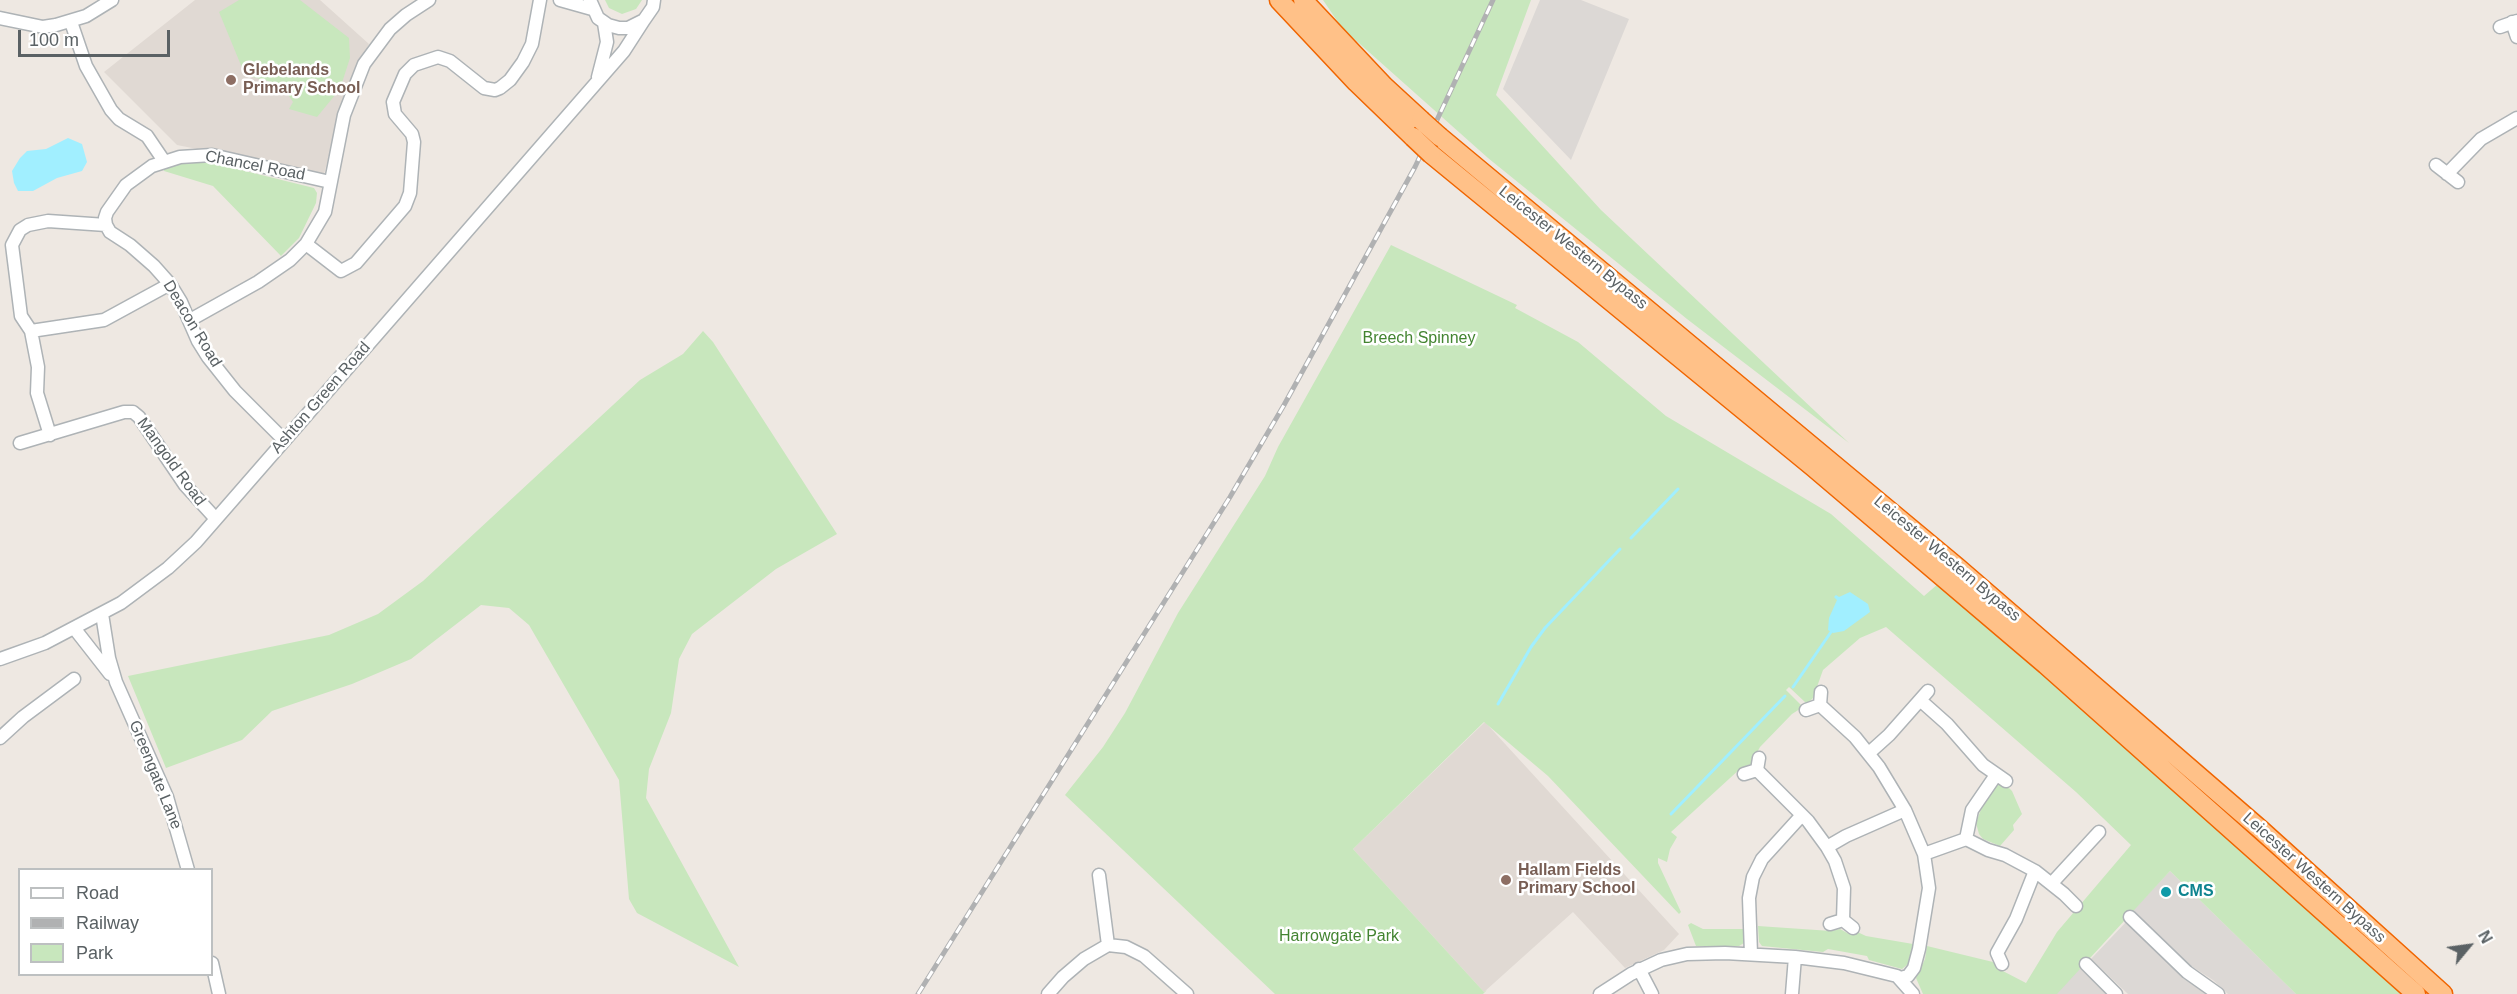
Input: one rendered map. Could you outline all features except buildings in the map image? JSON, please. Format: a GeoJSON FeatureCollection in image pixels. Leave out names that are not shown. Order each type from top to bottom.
{"type":"FeatureCollection","features":[{"type":"Feature","properties":{"kind":"highway","name":"Leicester Western Bypass"},"geometry":{"type":"LineString","coordinates":[[1279,0],[1356,82],[1431,154],[1813,467],[2046,665],[2416,994]]}},
{"type":"Feature","properties":{"kind":"highway","name":"Leicester Western Bypass"},"geometry":{"type":"LineString","coordinates":[[1303,0],[1384,86],[1440,137],[1957,567],[2260,830],[2443,994]]}},
{"type":"Feature","properties":{"kind":"street"},"geometry":{"type":"LineString","coordinates":[[0,18],[43,27],[71,22],[112,0]]}},
{"type":"Feature","properties":{"kind":"street"},"geometry":{"type":"LineString","coordinates":[[190,320],[258,282],[290,260],[306,244],[325,212],[344,116],[364,64],[390,29],[429,0]]}},
{"type":"Feature","properties":{"kind":"street"},"geometry":{"type":"LineString","coordinates":[[306,244],[341,271],[356,263],[405,206],[410,193],[417,130],[395,114],[393,102],[398,87],[414,65],[438,57],[450,61],[496,95],[523,62],[532,44],[540,0]]}},
{"type":"Feature","properties":{"kind":"street"},"geometry":{"type":"LineString","coordinates":[[561,0],[591,5],[604,23],[619,28],[628,28],[644,20]]}},
{"type":"Feature","properties":{"kind":"street","name":"Ashton Green Road"},"geometry":{"type":"LineString","coordinates":[[0,659],[45,643],[102,614],[168,568],[216,519],[624,51],[652,7],[654,0]]}},
{"type":"Feature","properties":{"kind":"street"},"geometry":{"type":"LineString","coordinates":[[71,22],[86,66],[111,110],[119,119],[147,136],[164,161]]}},
{"type":"Feature","properties":{"kind":"street"},"geometry":{"type":"LineString","coordinates":[[2500,27],[2515,22],[2517,37]]}},
{"type":"Feature","properties":{"kind":"street","name":"Ashton Green Road"},"geometry":{"type":"LineString","coordinates":[[597,81],[607,42],[604,23]]}},
{"type":"Feature","properties":{"kind":"street"},"geometry":{"type":"LineString","coordinates":[[2447,174],[2481,139],[2517,118]]}},
{"type":"Feature","properties":{"kind":"street","name":"Chancel Road"},"geometry":{"type":"LineString","coordinates":[[106,225],[107,212],[120,192],[145,170],[164,161],[194,154],[212,155],[330,182]]}},
{"type":"Feature","properties":{"kind":"street"},"geometry":{"type":"LineString","coordinates":[[2436,165],[2458,182]]}},
{"type":"Feature","properties":{"kind":"street"},"geometry":{"type":"LineString","coordinates":[[50,435],[37,393],[38,367],[31,331],[21,316],[12,255],[14,237],[20,230],[38,222],[57,221],[106,225]]}},
{"type":"Feature","properties":{"kind":"street","name":"Deacon Road"},"geometry":{"type":"LineString","coordinates":[[106,225],[110,232],[139,253],[170,284],[190,320],[198,341],[235,391],[284,440]]}},
{"type":"Feature","properties":{"kind":"street"},"geometry":{"type":"LineString","coordinates":[[31,331],[105,320],[170,284]]}},
{"type":"Feature","properties":{"kind":"street","name":"Mangold Road"},"geometry":{"type":"LineString","coordinates":[[20,443],[124,412],[135,413],[183,483],[216,519]]}},
{"type":"Feature","properties":{"kind":"street","name":"Greengate Lane"},"geometry":{"type":"LineString","coordinates":[[102,614],[109,658],[116,682],[167,797],[187,868]]}},
{"type":"Feature","properties":{"kind":"street","name":"Greengate Lane"},"geometry":{"type":"LineString","coordinates":[[74,628],[116,682]]}},
{"type":"Feature","properties":{"kind":"street"},"geometry":{"type":"LineString","coordinates":[[0,738],[23,717],[74,680]]}},
{"type":"Feature","properties":{"kind":"street"},"geometry":{"type":"LineString","coordinates":[[1869,753],[1889,735],[1924,696],[2001,778],[1978,799],[1972,810],[1966,839]]}},
{"type":"Feature","properties":{"kind":"street"},"geometry":{"type":"LineString","coordinates":[[1600,994],[1639,969],[1678,955],[1752,954],[1795,957],[1844,963],[1900,978],[1908,976],[1914,968],[1929,888],[1924,854],[1905,810],[1869,753],[1820,698],[1806,710]]}},
{"type":"Feature","properties":{"kind":"street"},"geometry":{"type":"LineString","coordinates":[[1744,774],[1758,764],[1827,848],[1844,888],[1848,924],[1830,924]]}},
{"type":"Feature","properties":{"kind":"street"},"geometry":{"type":"LineString","coordinates":[[1827,848],[1846,836],[1905,810]]}},
{"type":"Feature","properties":{"kind":"street"},"geometry":{"type":"LineString","coordinates":[[1752,954],[1749,898],[1753,877],[1762,859],[1802,815]]}},
{"type":"Feature","properties":{"kind":"street"},"geometry":{"type":"LineString","coordinates":[[2052,883],[2101,830]]}},
{"type":"Feature","properties":{"kind":"street"},"geometry":{"type":"LineString","coordinates":[[1924,854],[1966,839],[1988,850],[2005,855],[2035,871],[2052,883],[2076,906]]}},
{"type":"Feature","properties":{"kind":"street"},"geometry":{"type":"LineString","coordinates":[[2000,959],[2035,871]]}},
{"type":"Feature","properties":{"kind":"street"},"geometry":{"type":"LineString","coordinates":[[1099,873],[1108,945]]}},
{"type":"Feature","properties":{"kind":"street"},"geometry":{"type":"LineString","coordinates":[[2130,917],[2187,972],[2218,994]]}},
{"type":"Feature","properties":{"kind":"street"},"geometry":{"type":"LineString","coordinates":[[1048,994],[1084,959],[1108,945],[1126,947],[1144,956],[1187,994]]}},
{"type":"Feature","properties":{"kind":"street"},"geometry":{"type":"LineString","coordinates":[[1792,994],[1795,957]]}},
{"type":"Feature","properties":{"kind":"street"},"geometry":{"type":"LineString","coordinates":[[2086,964],[2116,994]]}},
{"type":"Feature","properties":{"kind":"street"},"geometry":{"type":"LineString","coordinates":[[213,967],[219,994]]}},
{"type":"Feature","properties":{"kind":"street"},"geometry":{"type":"LineString","coordinates":[[1639,969],[1652,994]]}},
{"type":"Feature","properties":{"kind":"street"},"geometry":{"type":"LineString","coordinates":[[1900,978],[1913,994]]}},
{"type":"Feature","properties":{"kind":"shaded area","name":"Glebelands Primary School"},"geometry":{"type":"Polygon","coordinates":[[[195,0],[320,0],[369,44],[347,88],[324,174],[177,145],[104,72],[195,0]]]}},
{"type":"Feature","properties":{"kind":"shaded area"},"geometry":{"type":"Polygon","coordinates":[[[1540,0],[1581,0],[1629,19],[1571,160],[1503,89],[1540,0]]]}},
{"type":"Feature","properties":{"kind":"shaded area","name":"Hallam Fields Primary School"},"geometry":{"type":"Polygon","coordinates":[[[1485,722],[1679,934],[1664,950],[1625,968],[1573,912],[1484,992],[1353,849],[1485,722]]]}},
{"type":"Feature","properties":{"kind":"shaded area"},"geometry":{"type":"Polygon","coordinates":[[[2170,871],[2296,994],[2228,994],[2213,980],[2185,962],[2132,911],[2170,871]]]}},
{"type":"Feature","properties":{"kind":"shaded area"},"geometry":{"type":"Polygon","coordinates":[[[2126,922],[2181,975],[2205,994],[2128,994],[2091,959],[2126,922]]]}},
{"type":"Feature","properties":{"kind":"shaded area"},"geometry":{"type":"Polygon","coordinates":[[[2075,958],[2109,994],[2040,994],[2075,958]]]}},
{"type":"Feature","properties":{"kind":"green space"},"geometry":{"type":"Polygon","coordinates":[[[239,0],[300,0],[349,38],[350,58],[340,89],[317,117],[289,109],[293,102],[285,90],[277,90],[268,81],[245,75],[219,12],[239,0]]]}},
{"type":"Feature","properties":{"kind":"green space"},"geometry":{"type":"Polygon","coordinates":[[[605,0],[642,0],[636,9],[622,14],[609,8],[605,0]]]}},
{"type":"Feature","properties":{"kind":"green space"},"geometry":{"type":"Polygon","coordinates":[[[1323,0],[1531,0],[1496,95],[1601,210],[1849,443],[1687,319],[1488,158],[1342,28],[1323,0]]]}},
{"type":"Feature","properties":{"kind":"green space"},"geometry":{"type":"Polygon","coordinates":[[[186,162],[213,163],[314,188],[317,193],[316,203],[299,238],[281,256],[213,186],[164,171],[163,167],[186,162]]]}},
{"type":"Feature","properties":{"kind":"green space"},"geometry":{"type":"Polygon","coordinates":[[[1391,245],[1517,305],[1515,308],[1578,342],[1666,416],[1831,514],[1924,596],[1938,584],[2131,749],[2402,994],[2296,994],[2170,871],[2057,994],[1923,994],[1916,978],[1925,959],[1927,946],[1993,962],[1999,969],[2026,983],[2057,932],[2131,845],[2076,792],[1886,627],[1860,638],[1823,670],[1813,698],[1809,702],[1806,703],[1789,687],[1786,690],[1803,707],[1792,714],[1760,747],[1751,764],[1741,768],[1671,832],[1677,837],[1670,849],[1667,862],[1658,858],[1658,863],[1681,912],[1679,914],[1548,776],[1484,722],[1353,849],[1484,992],[1487,990],[1483,994],[1275,994],[1065,795],[1103,747],[1125,713],[1178,613],[1265,476],[1278,447],[1391,245]]]}},
{"type":"Feature","properties":{"kind":"green space"},"geometry":{"type":"Polygon","coordinates":[[[703,331],[713,342],[837,534],[776,569],[692,634],[679,659],[671,713],[649,769],[646,798],[739,967],[637,913],[629,899],[619,780],[529,625],[509,608],[481,605],[411,659],[352,684],[272,711],[242,740],[166,768],[128,676],[329,635],[378,614],[423,581],[640,380],[683,354],[703,331]]]}},
{"type":"Feature","properties":{"kind":"green space"},"geometry":{"type":"Polygon","coordinates":[[[2000,784],[2012,791],[2022,814],[2013,825],[2014,830],[2000,846],[1983,839],[1976,823],[1984,801],[2000,784]]]}},
{"type":"Feature","properties":{"kind":"green space"},"geometry":{"type":"Polygon","coordinates":[[[1691,923],[1703,929],[1744,929],[1744,943],[1739,946],[1696,946],[1688,925],[1691,923]]]}},
{"type":"Feature","properties":{"kind":"green space"},"geometry":{"type":"Polygon","coordinates":[[[1758,926],[1831,931],[1840,929],[1849,934],[1853,930],[1866,936],[1913,944],[1908,964],[1902,969],[1869,960],[1867,956],[1828,949],[1823,952],[1762,946],[1759,942],[1758,926]]]}},
{"type":"Feature","properties":{"kind":"water"},"geometry":{"type":"Polygon","coordinates":[[[68,138],[82,144],[87,162],[82,171],[57,178],[33,191],[18,191],[12,171],[20,158],[27,151],[46,149],[68,138]]]}},
{"type":"Feature","properties":{"kind":"water"},"geometry":{"type":"Polygon","coordinates":[[[1850,592],[1868,604],[1870,612],[1844,631],[1833,633],[1828,630],[1829,618],[1837,600],[1834,597],[1850,592]]]}},
{"type":"Feature","properties":{"kind":"waterway"},"geometry":{"type":"LineString","coordinates":[[1631,538],[1678,489]]}},
{"type":"Feature","properties":{"kind":"waterway"},"geometry":{"type":"LineString","coordinates":[[1498,704],[1531,647],[1545,628],[1620,549]]}},
{"type":"Feature","properties":{"kind":"waterway"},"geometry":{"type":"LineString","coordinates":[[1793,687],[1831,632]]}},
{"type":"Feature","properties":{"kind":"waterway"},"geometry":{"type":"LineString","coordinates":[[1671,814],[1785,696]]}},
{"type":"Feature","properties":{"kind":"railway"},"geometry":{"type":"LineString","coordinates":[[918,994],[1230,497],[1284,405],[1415,167],[1493,0]]}},
{"type":"Feature","properties":{"kind":"place","name":"Glebelands Primary School"},"geometry":{"type":"Point","coordinates":[231,80]}},
{"type":"Feature","properties":{"kind":"place","name":"Hallam Fields Primary School"},"geometry":{"type":"Point","coordinates":[1506,880]}},
{"type":"Feature","properties":{"kind":"place","name":"CMS"},"geometry":{"type":"Point","coordinates":[2166,892]}},
{"type":"Feature","properties":{"kind":"park label","name":"Breech Spinney"},"geometry":{"type":"Point","coordinates":[1419,339]}},
{"type":"Feature","properties":{"kind":"park label","name":"Harrowgate Park"},"geometry":{"type":"Point","coordinates":[1339,937]}}]}
